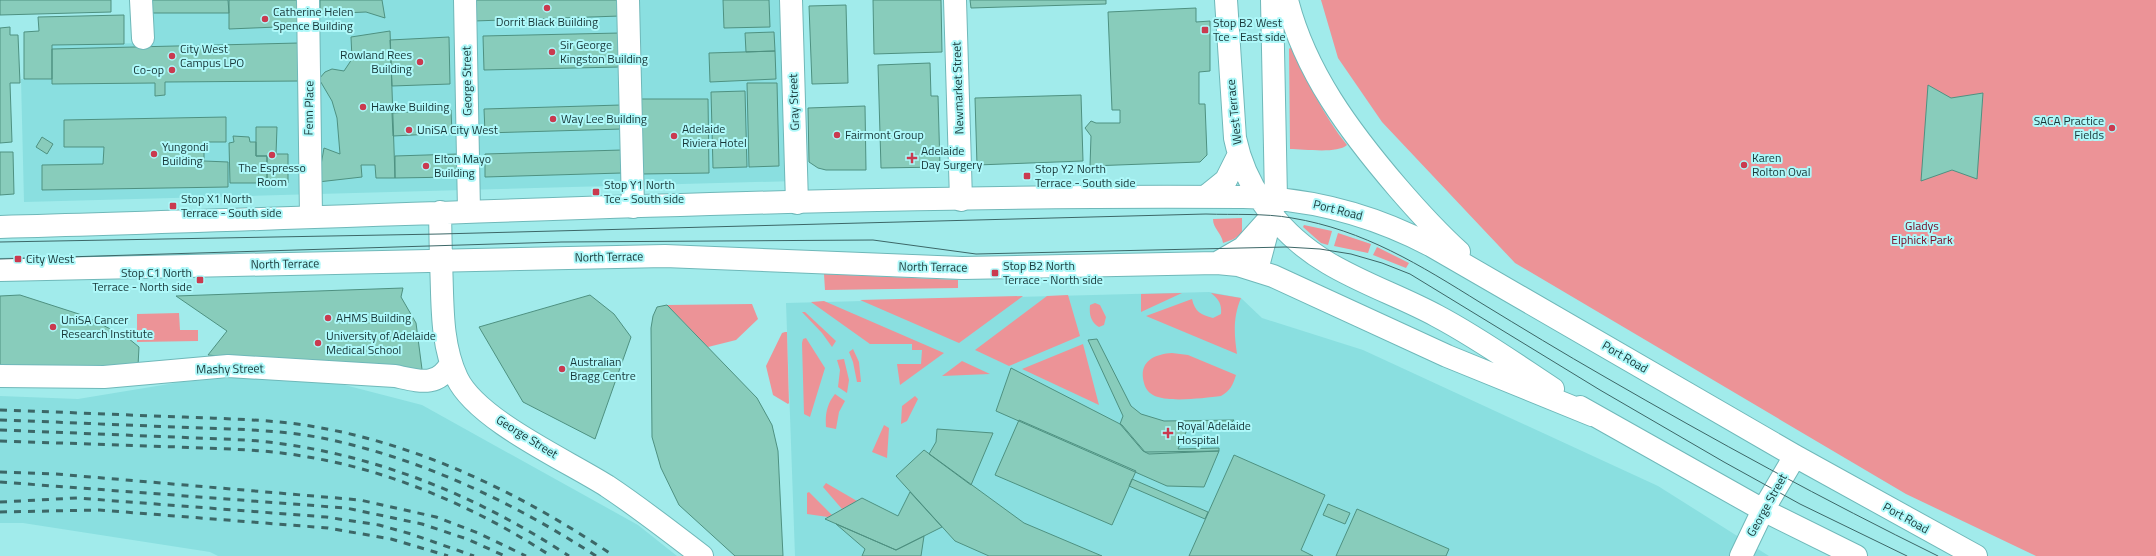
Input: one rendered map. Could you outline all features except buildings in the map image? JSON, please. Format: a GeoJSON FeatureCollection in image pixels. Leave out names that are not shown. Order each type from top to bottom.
{"type":"FeatureCollection","features":[{"type":"Feature","properties":{"kind":"main road"},"geometry":{"type":"LineString","coordinates":[[141,0],[143,38]]}},
{"type":"Feature","properties":{"kind":"main road","name":"Fenn Place"},"geometry":{"type":"LineString","coordinates":[[308,0],[311,216]]}},
{"type":"Feature","properties":{"kind":"main road","name":"George Street"},"geometry":{"type":"LineString","coordinates":[[465,0],[469,211]]}},
{"type":"Feature","properties":{"kind":"main road"},"geometry":{"type":"LineString","coordinates":[[628,0],[633,207]]}},
{"type":"Feature","properties":{"kind":"main road","name":"Gray Street"},"geometry":{"type":"LineString","coordinates":[[791,0],[797,203]]}},
{"type":"Feature","properties":{"kind":"main road","name":"Newmarket Street"},"geometry":{"type":"LineString","coordinates":[[955,0],[961,200]]}},
{"type":"Feature","properties":{"kind":"main road","name":"West Terrace"},"geometry":{"type":"LineString","coordinates":[[1226,0],[1232,118],[1239,154],[1248,179],[1269,203]]}},
{"type":"Feature","properties":{"kind":"main road"},"geometry":{"type":"LineString","coordinates":[[1272,0],[1269,203],[1256,270],[1446,356],[1592,415]]}},
{"type":"Feature","properties":{"kind":"main road"},"geometry":{"type":"LineString","coordinates":[[1287,0],[1307,58],[1342,118],[1422,215],[1446,240],[1504,287]]}},
{"type":"Feature","properties":{"kind":"main road"},"geometry":{"type":"LineString","coordinates":[[1205,197],[1226,180],[1239,154]]}},
{"type":"Feature","properties":{"kind":"main road"},"geometry":{"type":"LineString","coordinates":[[0,227],[469,211],[797,203],[1205,197],[1269,203],[1296,240],[1328,263],[1439,316],[1592,415],[1762,510],[1856,556]]}},
{"type":"Feature","properties":{"kind":"main road","name":"North Terrace"},"geometry":{"type":"LineString","coordinates":[[1217,263],[1243,248],[1269,203]]}},
{"type":"Feature","properties":{"kind":"main road","name":"Port Road"},"geometry":{"type":"LineString","coordinates":[[1269,203],[1329,207],[1394,228],[1432,246],[1795,456],[1976,556]]}},
{"type":"Feature","properties":{"kind":"main road","name":"George Street"},"geometry":{"type":"LineString","coordinates":[[440,212],[444,331],[452,363],[466,393],[488,413],[606,486],[649,515],[702,556]]}},
{"type":"Feature","properties":{"kind":"main road","name":"North Terrace"},"geometry":{"type":"LineString","coordinates":[[0,270],[441,262],[665,256],[962,268],[1217,263],[1238,265],[1256,270]]}},
{"type":"Feature","properties":{"kind":"main road","name":"Mashy Street"},"geometry":{"type":"LineString","coordinates":[[0,376],[104,377],[228,366],[302,369],[395,376],[418,381],[435,380],[445,374],[452,363]]}},
{"type":"Feature","properties":{"kind":"main road","name":"George Street"},"geometry":{"type":"LineString","coordinates":[[1742,556],[1762,510],[1795,456]]}},
{"type":"Feature","properties":{"kind":"shaded area","name":"UniSA City West"},"geometry":{"type":"Polygon","coordinates":[[[141,0],[791,0],[796,181],[24,202],[21,79],[52,79],[52,45],[143,43],[141,0]]]}},
{"type":"Feature","properties":{"kind":"shaded area","name":"Royal Adelaide Hospital"},"geometry":{"type":"Polygon","coordinates":[[[1209,292],[1241,298],[1262,318],[1363,350],[1658,486],[1769,556],[795,556],[786,303],[1209,292]]]}},
{"type":"Feature","properties":{"kind":"shaded area"},"geometry":{"type":"Polygon","coordinates":[[[246,377],[337,383],[422,405],[638,525],[677,556],[218,556],[210,552],[23,523],[0,523],[0,396],[78,399],[181,382],[246,377]]]}},
{"type":"Feature","properties":{"kind":"green space","name":"Gladys Elphick Park"},"geometry":{"type":"Polygon","coordinates":[[[1321,0],[2156,0],[2156,556],[2036,556],[1906,494],[1515,263],[1382,122],[1338,58],[1321,0]]]}},
{"type":"Feature","properties":{"kind":"green space"},"geometry":{"type":"Polygon","coordinates":[[[1291,47],[1293,48],[1310,86],[1323,110],[1338,134],[1347,145],[1342,148],[1328,150],[1290,149],[1289,49],[1291,47]]]}},
{"type":"Feature","properties":{"kind":"green space"},"geometry":{"type":"Polygon","coordinates":[[[1242,218],[1242,233],[1234,239],[1223,243],[1221,236],[1214,226],[1213,219],[1242,218]]]}},
{"type":"Feature","properties":{"kind":"green space"},"geometry":{"type":"Polygon","coordinates":[[[1304,225],[1332,231],[1328,245],[1321,243],[1303,227],[1304,225]]]}},
{"type":"Feature","properties":{"kind":"green space"},"geometry":{"type":"Polygon","coordinates":[[[1338,233],[1371,244],[1368,253],[1334,246],[1338,233]]]}},
{"type":"Feature","properties":{"kind":"green space"},"geometry":{"type":"Polygon","coordinates":[[[1377,247],[1409,263],[1406,268],[1373,255],[1377,247]]]}},
{"type":"Feature","properties":{"kind":"green space"},"geometry":{"type":"Polygon","coordinates":[[[824,274],[958,280],[958,288],[825,290],[824,274]]]}},
{"type":"Feature","properties":{"kind":"green space"},"geometry":{"type":"Polygon","coordinates":[[[1182,293],[1141,312],[1141,294],[1182,293]]]}},
{"type":"Feature","properties":{"kind":"green space"},"geometry":{"type":"Polygon","coordinates":[[[1211,293],[1241,298],[1238,305],[1235,326],[1237,354],[1146,316],[1192,299],[1199,312],[1205,316],[1213,318],[1221,314],[1221,307],[1216,297],[1211,293]]]}},
{"type":"Feature","properties":{"kind":"green space"},"geometry":{"type":"Polygon","coordinates":[[[1068,295],[1080,336],[1009,366],[975,350],[1047,296],[1068,295]]]}},
{"type":"Feature","properties":{"kind":"green space"},"geometry":{"type":"Polygon","coordinates":[[[1023,296],[959,343],[860,300],[1023,296]]]}},
{"type":"Feature","properties":{"kind":"green space"},"geometry":{"type":"Polygon","coordinates":[[[824,301],[944,353],[900,385],[897,364],[921,364],[922,350],[912,350],[912,344],[870,344],[811,302],[824,301]]]}},
{"type":"Feature","properties":{"kind":"green space"},"geometry":{"type":"Polygon","coordinates":[[[1095,303],[1100,305],[1106,317],[1104,325],[1099,327],[1094,323],[1090,315],[1090,305],[1095,303]]]}},
{"type":"Feature","properties":{"kind":"green space"},"geometry":{"type":"Polygon","coordinates":[[[752,304],[758,319],[736,340],[708,347],[667,305],[752,304]]]}},
{"type":"Feature","properties":{"kind":"green space"},"geometry":{"type":"Polygon","coordinates":[[[802,312],[805,312],[836,341],[832,347],[822,333],[802,312]]]}},
{"type":"Feature","properties":{"kind":"green space"},"geometry":{"type":"Polygon","coordinates":[[[179,313],[180,330],[198,330],[198,341],[137,342],[137,314],[179,313]]]}},
{"type":"Feature","properties":{"kind":"green space"},"geometry":{"type":"Polygon","coordinates":[[[787,332],[788,404],[773,395],[766,366],[782,333],[787,332]]]}},
{"type":"Feature","properties":{"kind":"green space"},"geometry":{"type":"Polygon","coordinates":[[[806,338],[825,368],[810,417],[804,414],[802,343],[803,339],[806,338]]]}},
{"type":"Feature","properties":{"kind":"green space"},"geometry":{"type":"Polygon","coordinates":[[[1083,344],[1099,405],[1022,369],[1083,344]]]}},
{"type":"Feature","properties":{"kind":"green space"},"geometry":{"type":"Polygon","coordinates":[[[853,349],[859,362],[861,382],[857,382],[853,362],[849,352],[853,349]]]}},
{"type":"Feature","properties":{"kind":"green space"},"geometry":{"type":"Polygon","coordinates":[[[1172,353],[1188,355],[1236,375],[1232,385],[1227,392],[1221,396],[1196,399],[1167,399],[1153,395],[1145,387],[1143,370],[1145,365],[1154,357],[1172,353]]]}},
{"type":"Feature","properties":{"kind":"green space"},"geometry":{"type":"Polygon","coordinates":[[[844,359],[849,380],[847,393],[838,387],[840,370],[837,360],[844,359]]]}},
{"type":"Feature","properties":{"kind":"green space"},"geometry":{"type":"Polygon","coordinates":[[[962,361],[990,374],[942,376],[962,361]]]}},
{"type":"Feature","properties":{"kind":"green space"},"geometry":{"type":"Polygon","coordinates":[[[835,394],[845,401],[839,412],[836,429],[826,427],[826,413],[828,405],[835,394]]]}},
{"type":"Feature","properties":{"kind":"green space"},"geometry":{"type":"Polygon","coordinates":[[[915,396],[918,399],[907,421],[901,424],[902,406],[915,396]]]}},
{"type":"Feature","properties":{"kind":"green space"},"geometry":{"type":"Polygon","coordinates":[[[884,425],[889,428],[887,458],[872,452],[884,425]]]}},
{"type":"Feature","properties":{"kind":"green space"},"geometry":{"type":"Polygon","coordinates":[[[826,483],[857,501],[842,509],[823,487],[826,483]]]}},
{"type":"Feature","properties":{"kind":"green space"},"geometry":{"type":"Polygon","coordinates":[[[809,492],[832,515],[828,517],[807,514],[807,493],[809,492]]]}},
{"type":"Feature","properties":{"kind":"tram line"},"geometry":{"type":"LineString","coordinates":[[0,242],[440,234],[1206,214],[1281,216],[1343,231],[1391,251],[1436,275],[1574,359],[1687,424],[1811,491],[1938,556]]}},
{"type":"Feature","properties":{"kind":"tram line"},"geometry":{"type":"LineString","coordinates":[[0,259],[561,242],[873,240],[976,254],[1286,247],[1320,249],[1351,254],[1382,263],[1410,274],[1600,390],[1724,462],[1800,504],[1907,556]]}},
{"type":"Feature","properties":{"kind":"railway"},"geometry":{"type":"LineString","coordinates":[[0,410],[259,420],[304,425],[346,433],[427,457],[466,473],[505,491],[542,511],[614,556]]}},
{"type":"Feature","properties":{"kind":"railway"},"geometry":{"type":"LineString","coordinates":[[0,420],[250,430],[322,438],[394,457],[465,484],[532,518],[596,556]]}},
{"type":"Feature","properties":{"kind":"railway"},"geometry":{"type":"LineString","coordinates":[[0,430],[247,440],[290,445],[332,453],[415,477],[455,494],[494,512],[569,556]]}},
{"type":"Feature","properties":{"kind":"railway"},"geometry":{"type":"LineString","coordinates":[[0,441],[276,452],[340,463],[403,482],[434,494],[495,523],[551,556]]}},
{"type":"Feature","properties":{"kind":"railway"},"geometry":{"type":"LineString","coordinates":[[0,472],[56,474],[360,500],[436,517],[478,533],[526,556]]}},
{"type":"Feature","properties":{"kind":"railway"},"geometry":{"type":"LineString","coordinates":[[0,482],[346,508],[422,524],[467,539],[505,556]]}},
{"type":"Feature","properties":{"kind":"railway"},"geometry":{"type":"LineString","coordinates":[[0,502],[77,498],[326,517],[379,525],[411,534],[474,556]]}},
{"type":"Feature","properties":{"kind":"railway"},"geometry":{"type":"LineString","coordinates":[[0,512],[99,510],[328,528],[391,539],[448,556]]}},
{"type":"Feature","properties":{"kind":"place","name":"Dorrit Black Building"},"geometry":{"type":"Point","coordinates":[547,8]}},
{"type":"Feature","properties":{"kind":"place","name":"Catherine Helen Spence Building"},"geometry":{"type":"Point","coordinates":[265,19]}},
{"type":"Feature","properties":{"kind":"place","name":"Stop B2 West Tce - East side"},"geometry":{"type":"Point","coordinates":[1205,30]}},
{"type":"Feature","properties":{"kind":"place","name":"Sir George Kingston Building"},"geometry":{"type":"Point","coordinates":[552,52]}},
{"type":"Feature","properties":{"kind":"place","name":"City West Campus LPO"},"geometry":{"type":"Point","coordinates":[172,56]}},
{"type":"Feature","properties":{"kind":"place","name":"Rowland Rees Building"},"geometry":{"type":"Point","coordinates":[420,62]}},
{"type":"Feature","properties":{"kind":"place","name":"Co-op"},"geometry":{"type":"Point","coordinates":[172,70]}},
{"type":"Feature","properties":{"kind":"place","name":"Hawke Building"},"geometry":{"type":"Point","coordinates":[363,107]}},
{"type":"Feature","properties":{"kind":"place","name":"Way Lee Building"},"geometry":{"type":"Point","coordinates":[553,119]}},
{"type":"Feature","properties":{"kind":"place","name":"SACA Practice Fields"},"geometry":{"type":"Point","coordinates":[2112,128]}},
{"type":"Feature","properties":{"kind":"place","name":"UniSA City West"},"geometry":{"type":"Point","coordinates":[409,130]}},
{"type":"Feature","properties":{"kind":"place","name":"Fairmont Group"},"geometry":{"type":"Point","coordinates":[837,135]}},
{"type":"Feature","properties":{"kind":"place","name":"Adelaide Riviera Hotel"},"geometry":{"type":"Point","coordinates":[674,136]}},
{"type":"Feature","properties":{"kind":"place","name":"Yungondi Building"},"geometry":{"type":"Point","coordinates":[154,154]}},
{"type":"Feature","properties":{"kind":"place","name":"The Espresso Room"},"geometry":{"type":"Point","coordinates":[272,155]}},
{"type":"Feature","properties":{"kind":"place","name":"Adelaide Day Surgery"},"geometry":{"type":"Point","coordinates":[912,158]}},
{"type":"Feature","properties":{"kind":"place","name":"Karen Rolton Oval"},"geometry":{"type":"Point","coordinates":[1744,165]}},
{"type":"Feature","properties":{"kind":"place","name":"Elton Mayo Building"},"geometry":{"type":"Point","coordinates":[426,166]}},
{"type":"Feature","properties":{"kind":"place","name":"Stop Y2 North Terrace - South side"},"geometry":{"type":"Point","coordinates":[1027,176]}},
{"type":"Feature","properties":{"kind":"place","name":"Stop Y1 North Tce - South side"},"geometry":{"type":"Point","coordinates":[596,192]}},
{"type":"Feature","properties":{"kind":"place","name":"Stop X1 North Terrace - South side"},"geometry":{"type":"Point","coordinates":[173,206]}},
{"type":"Feature","properties":{"kind":"place","name":"City West"},"geometry":{"type":"Point","coordinates":[18,259]}},
{"type":"Feature","properties":{"kind":"place","name":"Stop B2 North Terrace - North side"},"geometry":{"type":"Point","coordinates":[995,273]}},
{"type":"Feature","properties":{"kind":"place","name":"Stop C1 North Terrace - North side"},"geometry":{"type":"Point","coordinates":[200,280]}},
{"type":"Feature","properties":{"kind":"place","name":"AHMS Building"},"geometry":{"type":"Point","coordinates":[328,318]}},
{"type":"Feature","properties":{"kind":"place","name":"UniSA Cancer Research Institute"},"geometry":{"type":"Point","coordinates":[53,327]}},
{"type":"Feature","properties":{"kind":"place","name":"University of Adelaide Medical School"},"geometry":{"type":"Point","coordinates":[318,343]}},
{"type":"Feature","properties":{"kind":"place","name":"Australian Bragg Centre"},"geometry":{"type":"Point","coordinates":[562,369]}},
{"type":"Feature","properties":{"kind":"place","name":"Royal Adelaide Hospital"},"geometry":{"type":"Point","coordinates":[1168,433]}}]}
